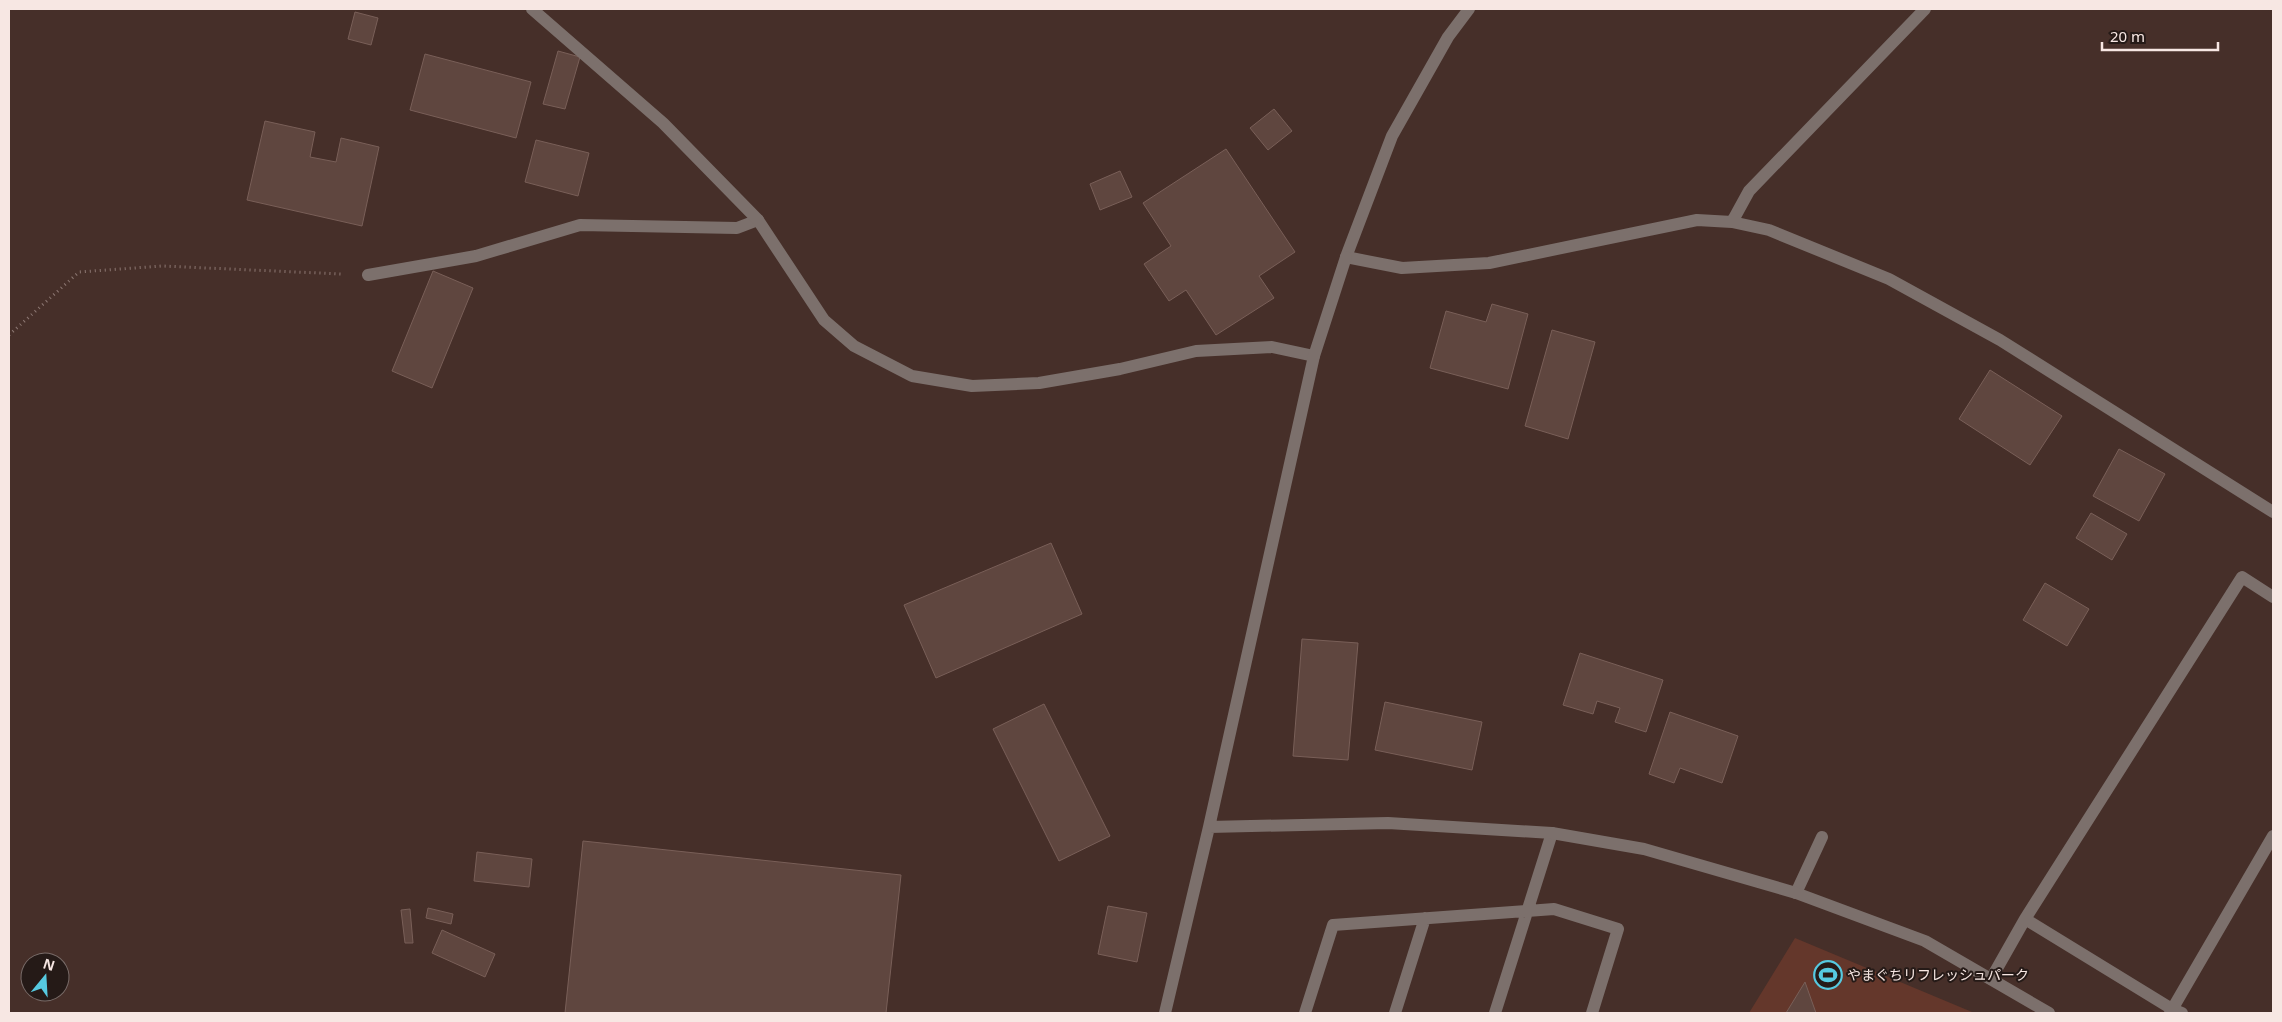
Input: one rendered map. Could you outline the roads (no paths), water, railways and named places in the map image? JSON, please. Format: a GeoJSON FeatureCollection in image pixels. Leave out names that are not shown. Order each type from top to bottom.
{"type":"FeatureCollection","features":[{"type":"Feature","properties":{"kind":"street"},"geometry":{"type":"LineString","coordinates":[[532,9],[663,123],[758,220],[824,320],[854,346],[912,376],[972,386],[1039,383],[1120,370],[1196,351],[1272,347],[1314,356]]}},
{"type":"Feature","properties":{"kind":"street"},"geometry":{"type":"LineString","coordinates":[[1165,1013],[1210,827],[1314,356],[1346,257],[1392,136],[1448,37],[1469,9]]}},
{"type":"Feature","properties":{"kind":"street"},"geometry":{"type":"LineString","coordinates":[[1732,222],[1749,190],[1925,9]]}},
{"type":"Feature","properties":{"kind":"street"},"geometry":{"type":"LineString","coordinates":[[368,275],[476,256],[580,225],[737,228],[758,220]]}},
{"type":"Feature","properties":{"kind":"street"},"geometry":{"type":"LineString","coordinates":[[1346,257],[1402,268],[1488,263],[1697,220],[1732,222],[1769,230],[1889,279],[2000,340],[2273,512]]}},
{"type":"Feature","properties":{"kind":"street"},"geometry":{"type":"LineString","coordinates":[[1991,978],[2025,919],[2242,577],[2273,597]]}},
{"type":"Feature","properties":{"kind":"street"},"geometry":{"type":"LineString","coordinates":[[1210,827],[1388,823],[1552,833],[1644,849],[1796,893],[1925,941],[2049,1013]]}},
{"type":"Feature","properties":{"kind":"street"},"geometry":{"type":"LineString","coordinates":[[1495,1013],[1552,833]]}},
{"type":"Feature","properties":{"kind":"street"},"geometry":{"type":"LineString","coordinates":[[2025,919],[2174,1012],[2273,836]]}},
{"type":"Feature","properties":{"kind":"street"},"geometry":{"type":"LineString","coordinates":[[1796,893],[1822,837]]}},
{"type":"Feature","properties":{"kind":"street"},"geometry":{"type":"LineString","coordinates":[[1305,1013],[1333,924],[1554,909],[1618,929],[1592,1013]]}},
{"type":"Feature","properties":{"kind":"street"},"geometry":{"type":"LineString","coordinates":[[1395,1013],[1425,918]]}},
{"type":"Feature","properties":{"kind":"place","name":"やまぐちリフレッシュパーク"},"geometry":{"type":"Point","coordinates":[1828,975]}}]}
